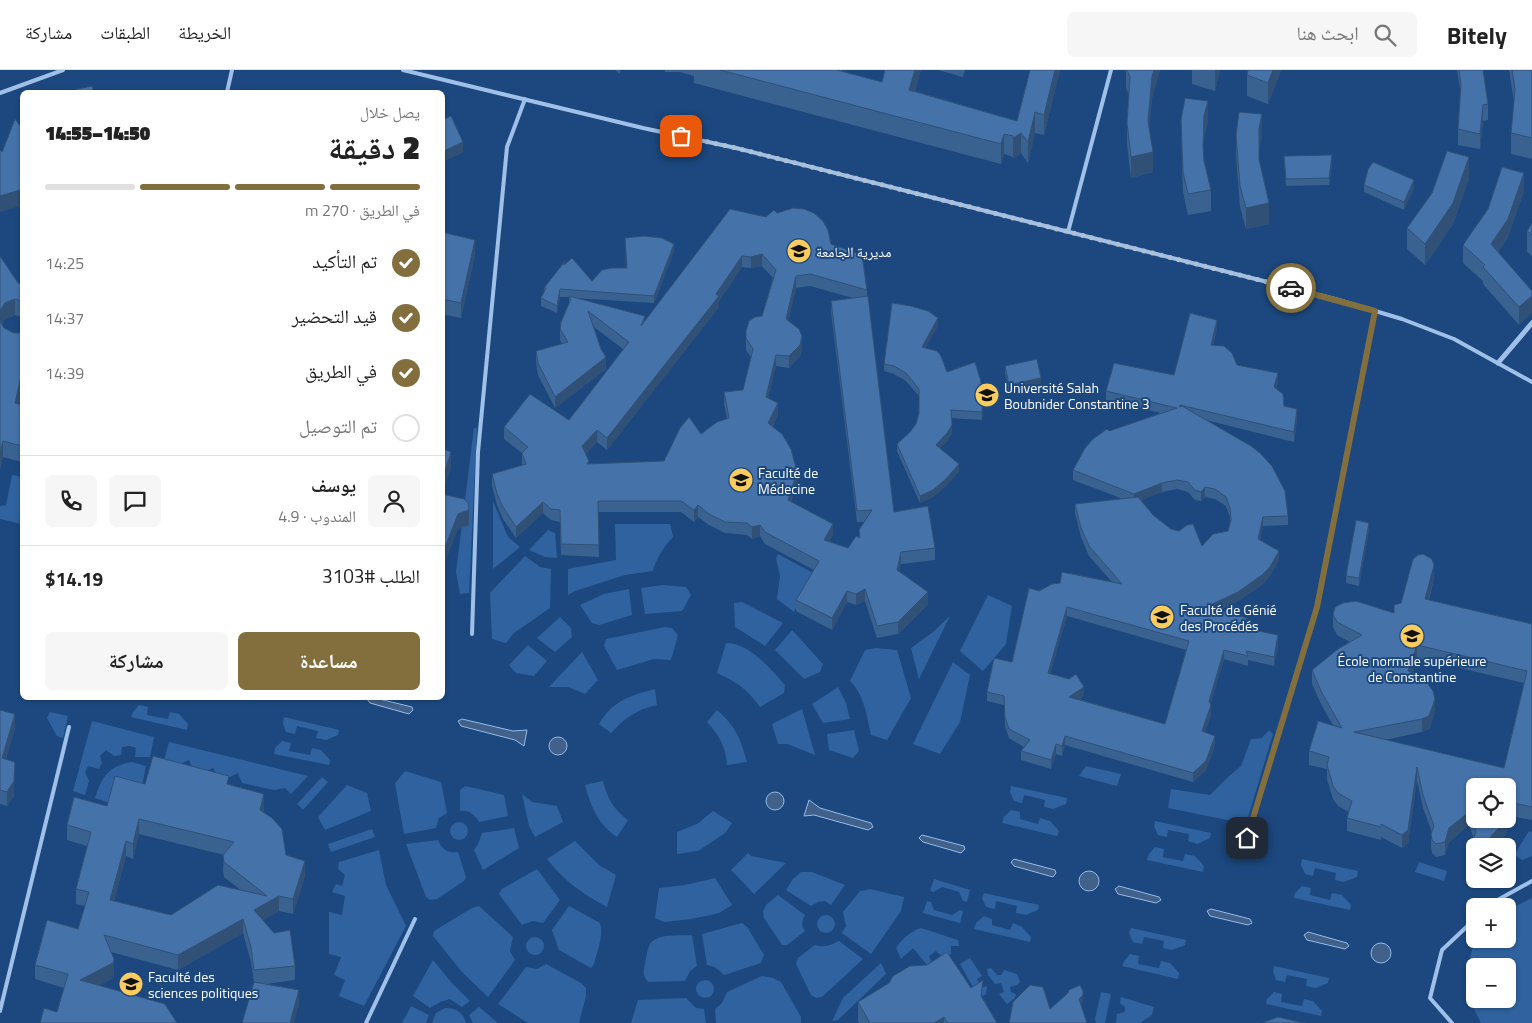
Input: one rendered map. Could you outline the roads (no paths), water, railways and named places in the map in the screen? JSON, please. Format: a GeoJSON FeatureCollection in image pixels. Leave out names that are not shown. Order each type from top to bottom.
{"type":"FeatureCollection","features":[{"type":"Feature","properties":{"kind":"street"},"geometry":{"type":"LineString","coordinates":[[1498,363],[1532,323]]}},
{"type":"Feature","properties":{"kind":"lane"},"geometry":{"type":"LineString","coordinates":[[0,93],[63,70]]}},
{"type":"Feature","properties":{"kind":"lane"},"geometry":{"type":"LineString","coordinates":[[227,90],[232,70]]}},
{"type":"Feature","properties":{"kind":"lane"},"geometry":{"type":"LineString","coordinates":[[403,70],[634,126],[736,148],[1335,299],[1402,319],[1454,340],[1532,382]]}},
{"type":"Feature","properties":{"kind":"lane"},"geometry":{"type":"LineString","coordinates":[[1068,232],[1111,70]]}},
{"type":"Feature","properties":{"kind":"lane"},"geometry":{"type":"LineString","coordinates":[[472,634],[478,452],[506,157],[507,147],[524,99]]}},
{"type":"Feature","properties":{"kind":"lane"},"geometry":{"type":"LineString","coordinates":[[1247,838],[1317,607],[1375,311]]}},
{"type":"Feature","properties":{"kind":"lane"},"geometry":{"type":"LineString","coordinates":[[0,1011],[70,727]]}},
{"type":"Feature","properties":{"kind":"lane"},"geometry":{"type":"LineString","coordinates":[[1501,898],[1532,881]]}},
{"type":"Feature","properties":{"kind":"lane"},"geometry":{"type":"LineString","coordinates":[[366,1023],[415,918]]}},
{"type":"Feature","properties":{"kind":"lane"},"geometry":{"type":"LineString","coordinates":[[1452,1023],[1430,998],[1442,950],[1466,927]]}},
{"type":"Feature","properties":{"kind":"place","name":"مديرية الجامعة"},"geometry":{"type":"Point","coordinates":[799,251]}},
{"type":"Feature","properties":{"kind":"place","name":"Université Salah Boubnider Constantine 3"},"geometry":{"type":"Point","coordinates":[987,395]}},
{"type":"Feature","properties":{"kind":"place","name":"Faculté de Médecine"},"geometry":{"type":"Point","coordinates":[741,480]}},
{"type":"Feature","properties":{"kind":"place","name":"Faculté de Génié des Procédés"},"geometry":{"type":"Point","coordinates":[1162,617]}},
{"type":"Feature","properties":{"kind":"place","name":"École normale supérieure de Constantine"},"geometry":{"type":"Point","coordinates":[1412,636]}},
{"type":"Feature","properties":{"kind":"place","name":"Faculté des sciences politiques"},"geometry":{"type":"Point","coordinates":[131,984]}}]}
